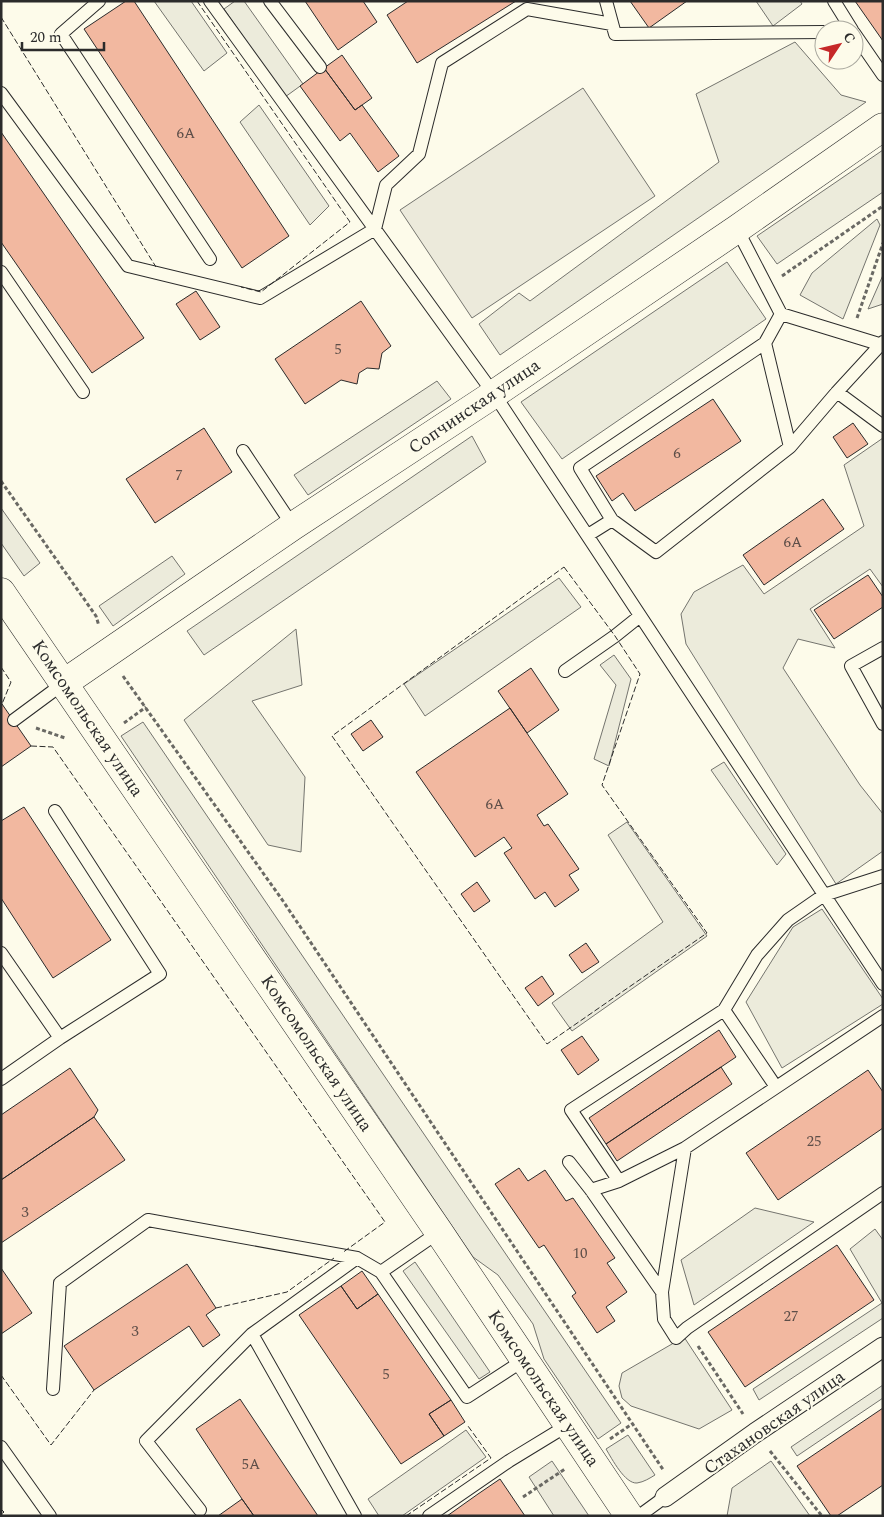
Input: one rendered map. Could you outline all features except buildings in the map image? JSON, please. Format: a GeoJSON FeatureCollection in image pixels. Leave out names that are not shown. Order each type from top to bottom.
{"type":"FeatureCollection","features":[{"type":"Feature","properties":{"kind":"main road","name":"Сопчинская улица"},"geometry":{"type":"LineString","coordinates":[[64,683],[293,526],[494,394],[883,127]]}},
{"type":"Feature","properties":{"kind":"main road","name":"Комсомольская улица"},"geometry":{"type":"LineString","coordinates":[[1,592],[439,1232],[629,1516]]}},
{"type":"Feature","properties":{"kind":"street","name":"Стахановская улица"},"geometry":{"type":"LineString","coordinates":[[671,1494],[755,1433],[883,1347]]}},
{"type":"Feature","properties":{"kind":"lane"},"geometry":{"type":"LineString","coordinates":[[99,1],[61,34],[210,259]]}},
{"type":"Feature","properties":{"kind":"lane"},"geometry":{"type":"LineString","coordinates":[[210,1],[494,394],[883,984]]}},
{"type":"Feature","properties":{"kind":"lane"},"geometry":{"type":"LineString","coordinates":[[270,1],[320,67]]}},
{"type":"Feature","properties":{"kind":"lane"},"geometry":{"type":"LineString","coordinates":[[606,1],[615,34],[814,32]]}},
{"type":"Feature","properties":{"kind":"lane"},"geometry":{"type":"LineString","coordinates":[[834,1],[846,20]]}},
{"type":"Feature","properties":{"kind":"lane"},"geometry":{"type":"LineString","coordinates":[[1,93],[128,266],[260,298],[375,229],[386,185],[419,154],[442,64],[527,9],[612,24]]}},
{"type":"Feature","properties":{"kind":"lane"},"geometry":{"type":"LineString","coordinates":[[864,47],[883,75]]}},
{"type":"Feature","properties":{"kind":"lane"},"geometry":{"type":"LineString","coordinates":[[737,229],[781,314],[850,336],[881,343],[790,447],[656,552],[612,520],[580,468],[765,343],[781,314]]}},
{"type":"Feature","properties":{"kind":"lane"},"geometry":{"type":"LineString","coordinates":[[1,272],[83,392]]}},
{"type":"Feature","properties":{"kind":"lane"},"geometry":{"type":"LineString","coordinates":[[765,343],[790,447]]}},
{"type":"Feature","properties":{"kind":"lane"},"geometry":{"type":"LineString","coordinates":[[837,392],[883,426]]}},
{"type":"Feature","properties":{"kind":"lane"},"geometry":{"type":"LineString","coordinates":[[243,451],[293,526]]}},
{"type":"Feature","properties":{"kind":"lane"},"geometry":{"type":"LineString","coordinates":[[588,535],[612,520]]}},
{"type":"Feature","properties":{"kind":"lane"},"geometry":{"type":"LineString","coordinates":[[565,670],[615,636],[640,616]]}},
{"type":"Feature","properties":{"kind":"lane"},"geometry":{"type":"LineString","coordinates":[[883,648],[851,666],[883,724]]}},
{"type":"Feature","properties":{"kind":"lane"},"geometry":{"type":"LineString","coordinates":[[14,720],[64,683]]}},
{"type":"Feature","properties":{"kind":"lane"},"geometry":{"type":"LineString","coordinates":[[1,1079],[60,1038],[160,974],[55,811]]}},
{"type":"Feature","properties":{"kind":"lane"},"geometry":{"type":"LineString","coordinates":[[619,1181],[571,1110],[724,1010],[757,954],[788,920],[824,895],[883,876]]}},
{"type":"Feature","properties":{"kind":"lane"},"geometry":{"type":"LineString","coordinates":[[1,953],[60,1038]]}},
{"type":"Feature","properties":{"kind":"lane"},"geometry":{"type":"LineString","coordinates":[[724,1010],[776,1087]]}},
{"type":"Feature","properties":{"kind":"lane"},"geometry":{"type":"LineString","coordinates":[[591,1190],[619,1181],[685,1148],[883,1016]]}},
{"type":"Feature","properties":{"kind":"lane"},"geometry":{"type":"LineString","coordinates":[[685,1148],[662,1292],[664,1319],[676,1338],[687,1328],[883,1193]]}},
{"type":"Feature","properties":{"kind":"lane"},"geometry":{"type":"LineString","coordinates":[[569,1162],[591,1190],[662,1292]]}},
{"type":"Feature","properties":{"kind":"lane"},"geometry":{"type":"LineString","coordinates":[[53,1389],[60,1282],[148,1220],[357,1258],[381,1272],[467,1397],[524,1360]]}},
{"type":"Feature","properties":{"kind":"lane"},"geometry":{"type":"LineString","coordinates":[[381,1272],[439,1232]]}},
{"type":"Feature","properties":{"kind":"lane"},"geometry":{"type":"LineString","coordinates":[[200,1510],[146,1441],[252,1334],[357,1258]]}},
{"type":"Feature","properties":{"kind":"lane"},"geometry":{"type":"LineString","coordinates":[[252,1334],[355,1516]]}},
{"type":"Feature","properties":{"kind":"lane"},"geometry":{"type":"LineString","coordinates":[[429,1516],[510,1461],[568,1425]]}},
{"type":"Feature","properties":{"kind":"lane"},"geometry":{"type":"LineString","coordinates":[[1,1447],[50,1516]]}},
{"type":"Feature","properties":{"kind":"lane"},"geometry":{"type":"LineString","coordinates":[[639,1516],[671,1494]]}},
{"type":"Feature","properties":{"kind":"path"},"geometry":{"type":"LineString","coordinates":[[767,286],[883,206]]}},
{"type":"Feature","properties":{"kind":"path"},"geometry":{"type":"LineString","coordinates":[[850,336],[883,243]]}},
{"type":"Feature","properties":{"kind":"path"},"geometry":{"type":"LineString","coordinates":[[1,481],[96,616],[108,654],[283,901],[671,1494]]}},
{"type":"Feature","properties":{"kind":"path"},"geometry":{"type":"LineString","coordinates":[[14,720],[64,737],[69,743]]}},
{"type":"Feature","properties":{"kind":"shaded area"},"geometry":{"type":"Polygon","coordinates":[[[154,1],[191,1],[227,53],[204,71],[154,1]]]}},
{"type":"Feature","properties":{"kind":"shaded area"},"geometry":{"type":"Polygon","coordinates":[[[235,1],[244,1],[303,84],[285,97],[224,9],[235,1]]]}},
{"type":"Feature","properties":{"kind":"shaded area"},"geometry":{"type":"Polygon","coordinates":[[[756,1],[800,1],[802,4],[773,26],[756,1]]]}},
{"type":"Feature","properties":{"kind":"shaded area"},"geometry":{"type":"Polygon","coordinates":[[[795,42],[814,64],[814,70],[819,70],[841,95],[866,102],[500,355],[479,324],[519,293],[530,301],[719,162],[696,94],[795,42]]]}},
{"type":"Feature","properties":{"kind":"shaded area"},"geometry":{"type":"Polygon","coordinates":[[[583,88],[655,196],[472,318],[400,210],[583,88]]]}},
{"type":"Feature","properties":{"kind":"shaded area"},"geometry":{"type":"Polygon","coordinates":[[[259,105],[329,206],[310,225],[240,122],[259,105]]]}},
{"type":"Feature","properties":{"kind":"shaded area"},"geometry":{"type":"Polygon","coordinates":[[[883,150],[883,192],[777,264],[757,236],[883,150]]]}},
{"type":"Feature","properties":{"kind":"shaded area"},"geometry":{"type":"Polygon","coordinates":[[[877,219],[880,225],[843,319],[800,295],[812,273],[877,219]]]}},
{"type":"Feature","properties":{"kind":"shaded area"},"geometry":{"type":"Polygon","coordinates":[[[727,262],[766,319],[562,459],[521,402],[727,262]]]}},
{"type":"Feature","properties":{"kind":"shaded area"},"geometry":{"type":"Polygon","coordinates":[[[883,275],[883,304],[868,309],[883,275]]]}},
{"type":"Feature","properties":{"kind":"shaded area"},"geometry":{"type":"Polygon","coordinates":[[[437,381],[451,399],[308,495],[294,475],[437,381]]]}},
{"type":"Feature","properties":{"kind":"shaded area"},"geometry":{"type":"Polygon","coordinates":[[[472,436],[486,462],[204,655],[187,631],[472,436]]]}},
{"type":"Feature","properties":{"kind":"shaded area"},"geometry":{"type":"Polygon","coordinates":[[[883,438],[883,587],[870,569],[810,609],[835,648],[798,639],[783,668],[860,785],[883,814],[883,851],[836,884],[686,644],[681,614],[694,592],[743,565],[764,594],[864,526],[844,465],[883,438]]]}},
{"type":"Feature","properties":{"kind":"shaded area"},"geometry":{"type":"Polygon","coordinates":[[[1,508],[40,563],[24,576],[1,543],[1,508]]]}},
{"type":"Feature","properties":{"kind":"shaded area"},"geometry":{"type":"Polygon","coordinates":[[[172,556],[185,574],[113,626],[99,606],[172,556]]]}},
{"type":"Feature","properties":{"kind":"shaded area"},"geometry":{"type":"Polygon","coordinates":[[[559,578],[581,607],[425,716],[404,684],[559,578]]]}},
{"type":"Feature","properties":{"kind":"shaded area"},"geometry":{"type":"Polygon","coordinates":[[[296,629],[302,685],[252,701],[305,777],[301,852],[268,845],[184,720],[296,629]]]}},
{"type":"Feature","properties":{"kind":"shaded area"},"geometry":{"type":"Polygon","coordinates":[[[614,655],[631,679],[609,766],[594,759],[616,685],[600,665],[614,655]]]}},
{"type":"Feature","properties":{"kind":"shaded area"},"geometry":{"type":"Polygon","coordinates":[[[143,722],[621,1423],[598,1439],[544,1359],[533,1324],[498,1275],[473,1257],[121,736],[143,722]]]}},
{"type":"Feature","properties":{"kind":"shaded area"},"geometry":{"type":"Polygon","coordinates":[[[724,762],[786,854],[777,865],[711,770],[724,762]]]}},
{"type":"Feature","properties":{"kind":"shaded area"},"geometry":{"type":"Polygon","coordinates":[[[627,822],[707,936],[572,1031],[552,1003],[663,922],[608,835],[627,822]]]}},
{"type":"Feature","properties":{"kind":"shaded area"},"geometry":{"type":"Polygon","coordinates":[[[822,909],[883,999],[883,1004],[782,1068],[746,1002],[793,927],[822,909]]]}},
{"type":"Feature","properties":{"kind":"shaded area"},"geometry":{"type":"Polygon","coordinates":[[[755,1208],[814,1222],[694,1305],[681,1260],[755,1208]]]}},
{"type":"Feature","properties":{"kind":"shaded area"},"geometry":{"type":"Polygon","coordinates":[[[875,1229],[883,1240],[883,1318],[759,1400],[753,1389],[882,1303],[850,1249],[875,1229]]]}},
{"type":"Feature","properties":{"kind":"shaded area"},"geometry":{"type":"Polygon","coordinates":[[[415,1262],[490,1372],[479,1379],[403,1271],[415,1262]]]}},
{"type":"Feature","properties":{"kind":"shaded area"},"geometry":{"type":"Polygon","coordinates":[[[684,1337],[732,1410],[699,1429],[631,1406],[622,1398],[619,1386],[622,1373],[684,1337]]]}},
{"type":"Feature","properties":{"kind":"shaded area"},"geometry":{"type":"Polygon","coordinates":[[[883,1385],[883,1398],[797,1456],[791,1447],[883,1385]]]}},
{"type":"Feature","properties":{"kind":"shaded area"},"geometry":{"type":"Polygon","coordinates":[[[466,1430],[486,1457],[402,1516],[379,1516],[368,1499],[466,1430]]]}},
{"type":"Feature","properties":{"kind":"shaded area"},"geometry":{"type":"Polygon","coordinates":[[[628,1435],[655,1475],[647,1480],[637,1483],[628,1480],[606,1449],[628,1435]]]}},
{"type":"Feature","properties":{"kind":"shaded area"},"geometry":{"type":"Polygon","coordinates":[[[552,1461],[589,1516],[554,1516],[529,1477],[552,1461]]]}},
{"type":"Feature","properties":{"kind":"shaded area"},"geometry":{"type":"Polygon","coordinates":[[[771,1461],[810,1516],[727,1516],[732,1488],[771,1461]]]}},
{"type":"Feature","properties":{"kind":"fence"},"geometry":{"type":"LineString","coordinates":[[197,1],[350,222],[261,292],[241,287]]}},
{"type":"Feature","properties":{"kind":"fence"},"geometry":{"type":"LineString","coordinates":[[1,17],[156,267]]}},
{"type":"Feature","properties":{"kind":"fence"},"geometry":{"type":"LineString","coordinates":[[564,567],[615,636],[640,674],[602,785],[707,933],[547,1044],[332,736],[564,567]]}},
{"type":"Feature","properties":{"kind":"fence"},"geometry":{"type":"LineString","coordinates":[[1,667],[11,682],[2,704]]}},
{"type":"Feature","properties":{"kind":"fence"},"geometry":{"type":"LineString","coordinates":[[31,746],[53,747],[385,1222],[342,1253]]}},
{"type":"Feature","properties":{"kind":"fence"},"geometry":{"type":"LineString","coordinates":[[216,1308],[287,1292],[334,1258]]}},
{"type":"Feature","properties":{"kind":"fence"},"geometry":{"type":"LineString","coordinates":[[1,1375],[51,1445],[94,1390]]}},
{"type":"Feature","properties":{"kind":"fence"},"geometry":{"type":"LineString","coordinates":[[406,1516],[491,1458],[468,1426]]}},
{"type":"Feature","properties":{"kind":"fence"},"geometry":{"type":"LineString","coordinates":[[1,1509],[4,1512],[1,1515]]}}]}
